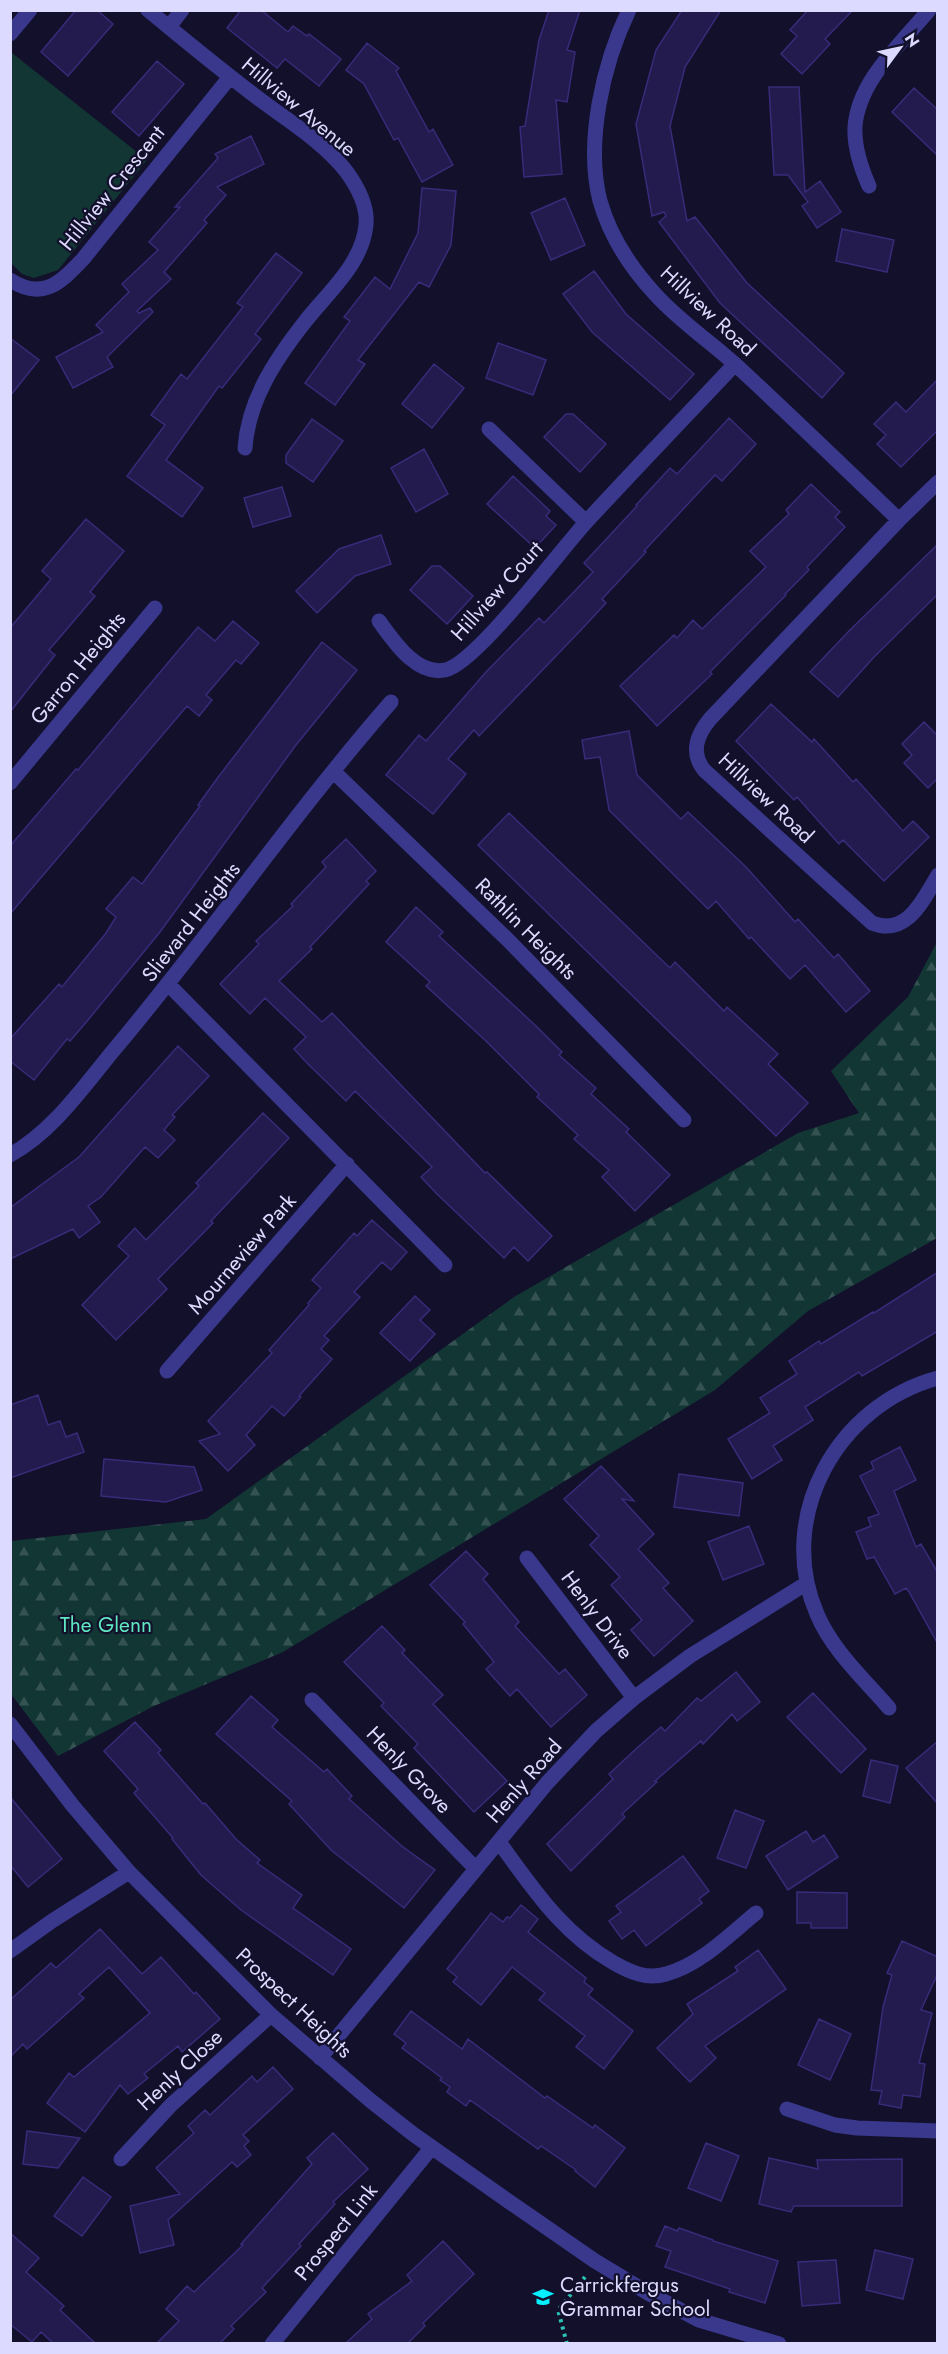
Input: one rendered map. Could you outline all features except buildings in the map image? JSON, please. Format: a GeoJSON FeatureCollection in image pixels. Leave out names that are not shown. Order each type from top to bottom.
{"type":"FeatureCollection","features":[{"type":"Feature","properties":{"kind":"street"},"geometry":{"type":"LineString","coordinates":[[10,34],[30,10]]}},
{"type":"Feature","properties":{"kind":"street","name":"Hillview Avenue"},"geometry":{"type":"LineString","coordinates":[[148,10],[338,162],[356,186],[364,204],[366,224],[362,244],[350,267],[298,332],[264,383],[247,424],[245,448]]}},
{"type":"Feature","properties":{"kind":"street"},"geometry":{"type":"LineString","coordinates":[[169,27],[182,10]]}},
{"type":"Feature","properties":{"kind":"street","name":"Hillview Road"},"geometry":{"type":"LineString","coordinates":[[628,10],[601,94],[596,148],[600,200],[618,244],[657,296],[735,364],[899,520]]}},
{"type":"Feature","properties":{"kind":"street"},"geometry":{"type":"LineString","coordinates":[[869,186],[855,138],[859,107],[874,76],[929,10]]}},
{"type":"Feature","properties":{"kind":"street","name":"Hillview Crescent"},"geometry":{"type":"LineString","coordinates":[[10,280],[28,290],[39,290],[58,283],[67,276],[230,77]]}},
{"type":"Feature","properties":{"kind":"street","name":"Hillview Court"},"geometry":{"type":"LineString","coordinates":[[379,621],[396,644],[416,663],[436,671],[454,667],[481,645],[586,522],[735,364]]}},
{"type":"Feature","properties":{"kind":"street"},"geometry":{"type":"LineString","coordinates":[[489,429],[586,522]]}},
{"type":"Feature","properties":{"kind":"street","name":"Hillview Road"},"geometry":{"type":"LineString","coordinates":[[938,482],[710,719],[699,734],[695,753],[704,770],[872,922],[890,926],[907,920],[938,875]]}},
{"type":"Feature","properties":{"kind":"street","name":"Garron Heights"},"geometry":{"type":"LineString","coordinates":[[10,783],[155,608]]}},
{"type":"Feature","properties":{"kind":"street","name":"Slievard Heights"},"geometry":{"type":"LineString","coordinates":[[10,1155],[32,1143],[56,1119],[169,985],[391,702]]}},
{"type":"Feature","properties":{"kind":"street","name":"Rathlin Heights"},"geometry":{"type":"LineString","coordinates":[[334,772],[507,939],[684,1120]]}},
{"type":"Feature","properties":{"kind":"street"},"geometry":{"type":"LineString","coordinates":[[169,985],[445,1265]]}},
{"type":"Feature","properties":{"kind":"street","name":"Mourneview Park"},"geometry":{"type":"LineString","coordinates":[[167,1371],[347,1164]]}},
{"type":"Feature","properties":{"kind":"street"},"geometry":{"type":"LineString","coordinates":[[889,1708],[841,1652],[823,1627],[807,1583],[804,1542],[808,1511],[816,1482],[833,1452],[861,1422],[878,1408],[914,1386],[938,1378]]}},
{"type":"Feature","properties":{"kind":"street","name":"Henly Drive"},"geometry":{"type":"LineString","coordinates":[[527,1558],[634,1698]]}},
{"type":"Feature","properties":{"kind":"street","name":"Henly Road"},"geometry":{"type":"LineString","coordinates":[[320,2058],[558,1770],[596,1731],[634,1698],[690,1656],[807,1583]]}},
{"type":"Feature","properties":{"kind":"street","name":"Henly Grove"},"geometry":{"type":"LineString","coordinates":[[312,1700],[476,1869]]}},
{"type":"Feature","properties":{"kind":"street","name":"Prospect Heights"},"geometry":{"type":"LineString","coordinates":[[10,1724],[73,1806],[129,1872],[271,2015],[320,2058],[432,2147],[596,2261],[648,2293],[699,2320],[779,2343]]}},
{"type":"Feature","properties":{"kind":"street"},"geometry":{"type":"LineString","coordinates":[[499,1842],[539,1897],[567,1929],[598,1953],[623,1968],[646,1976],[667,1974],[687,1965],[756,1913]]}},
{"type":"Feature","properties":{"kind":"street"},"geometry":{"type":"LineString","coordinates":[[10,1951],[129,1872]]}},
{"type":"Feature","properties":{"kind":"street","name":"Henly Close"},"geometry":{"type":"LineString","coordinates":[[120,2159],[171,2106],[271,2015]]}},
{"type":"Feature","properties":{"kind":"street"},"geometry":{"type":"LineString","coordinates":[[787,2109],[835,2125],[938,2131]]}},
{"type":"Feature","properties":{"kind":"street","name":"Prospect Link"},"geometry":{"type":"LineString","coordinates":[[272,2343],[432,2147]]}},
{"type":"Feature","properties":{"kind":"path"},"geometry":{"type":"LineString","coordinates":[[567,2343],[558,2310],[582,2282],[596,2261]]}},
{"type":"Feature","properties":{"kind":"green space"},"geometry":{"type":"Polygon","coordinates":[[[12,53],[147,160],[58,270],[34,278],[22,274],[11,263],[12,53]]]}},
{"type":"Feature","properties":{"kind":"green space","name":"The Glenn"},"geometry":{"type":"Polygon","coordinates":[[[937,942],[937,1238],[808,1311],[715,1390],[283,1652],[154,1706],[58,1756],[11,1694],[11,1541],[206,1519],[514,1297],[798,1133],[859,1113],[831,1071],[908,997],[937,942]]]}},
{"type":"Feature","properties":{"kind":"place","name":"Carrickfergus Grammar School"},"geometry":{"type":"Point","coordinates":[543,2297]}}]}
